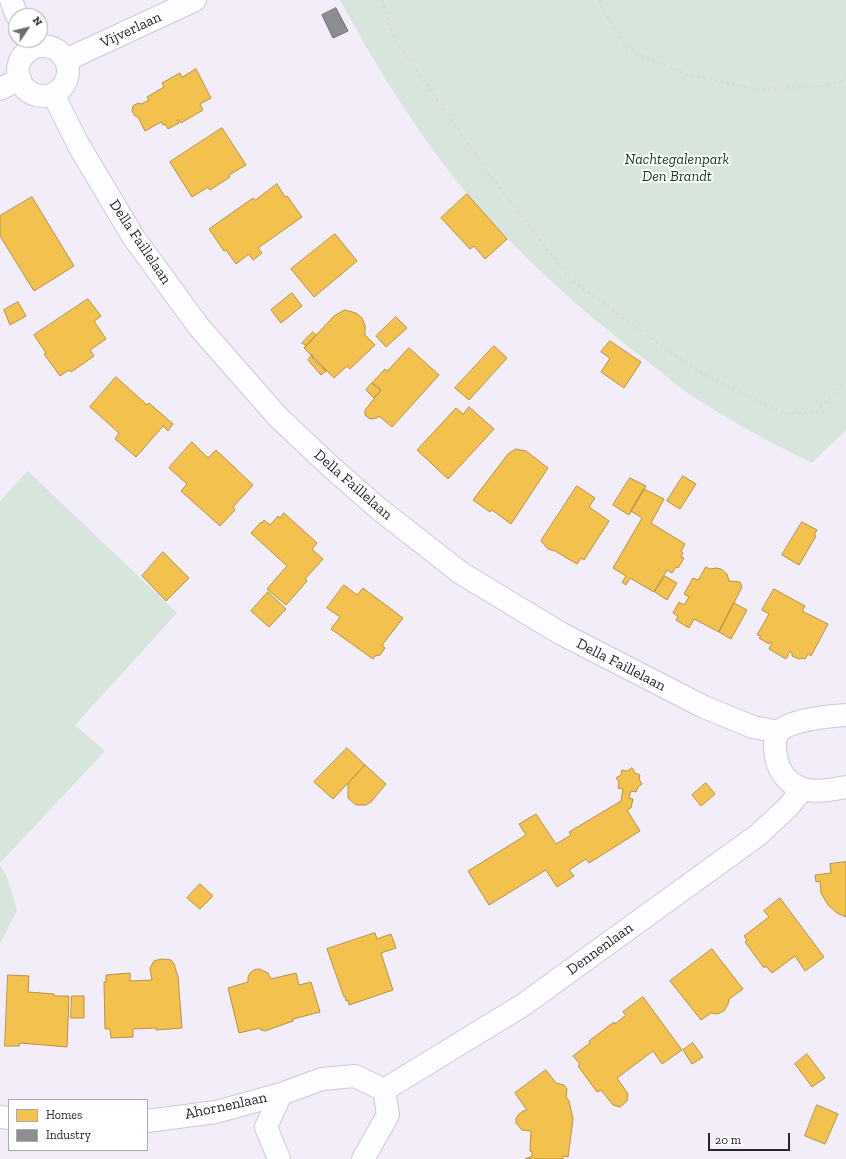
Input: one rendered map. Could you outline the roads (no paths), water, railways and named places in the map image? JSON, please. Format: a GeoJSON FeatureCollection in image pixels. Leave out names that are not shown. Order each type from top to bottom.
{"type":"FeatureCollection","features":[{"type":"Feature","properties":{"kind":"street","name":"Vijverlaan"},"geometry":{"type":"LineString","coordinates":[[66,60],[195,0]]}},
{"type":"Feature","properties":{"kind":"street"},"geometry":{"type":"LineString","coordinates":[[28,48],[18,67],[20,79],[25,88],[33,94],[43,96],[53,94],[63,86],[68,74],[66,60],[57,50],[48,46]]}},
{"type":"Feature","properties":{"kind":"street"},"geometry":{"type":"LineString","coordinates":[[0,89],[20,79]]}},
{"type":"Feature","properties":{"kind":"street","name":"Della Faillelaan"},"geometry":{"type":"LineString","coordinates":[[53,94],[79,146],[134,238],[199,327],[278,417],[330,466],[379,509],[461,573],[560,633],[704,707],[753,727],[779,732]]}},
{"type":"Feature","properties":{"kind":"street"},"geometry":{"type":"LineString","coordinates":[[846,715],[810,720],[788,726],[779,732],[776,739],[775,748],[777,763],[791,784],[802,790],[819,791],[846,787]]}},
{"type":"Feature","properties":{"kind":"street","name":"Dennenlaan"},"geometry":{"type":"LineString","coordinates":[[384,1090],[523,1005],[758,835],[788,807],[802,790]]}},
{"type":"Feature","properties":{"kind":"street"},"geometry":{"type":"LineString","coordinates":[[279,1159],[266,1127],[280,1094],[322,1080],[355,1076],[384,1090],[388,1115],[363,1159]]}},
{"type":"Feature","properties":{"kind":"street","name":"Ahornenlaan"},"geometry":{"type":"LineString","coordinates":[[148,1121],[216,1112],[280,1094]]}},
{"type":"Feature","properties":{"kind":"park label","name":"Nachtegalenpark Den Brandt"},"geometry":{"type":"Point","coordinates":[677,168]}}]}
